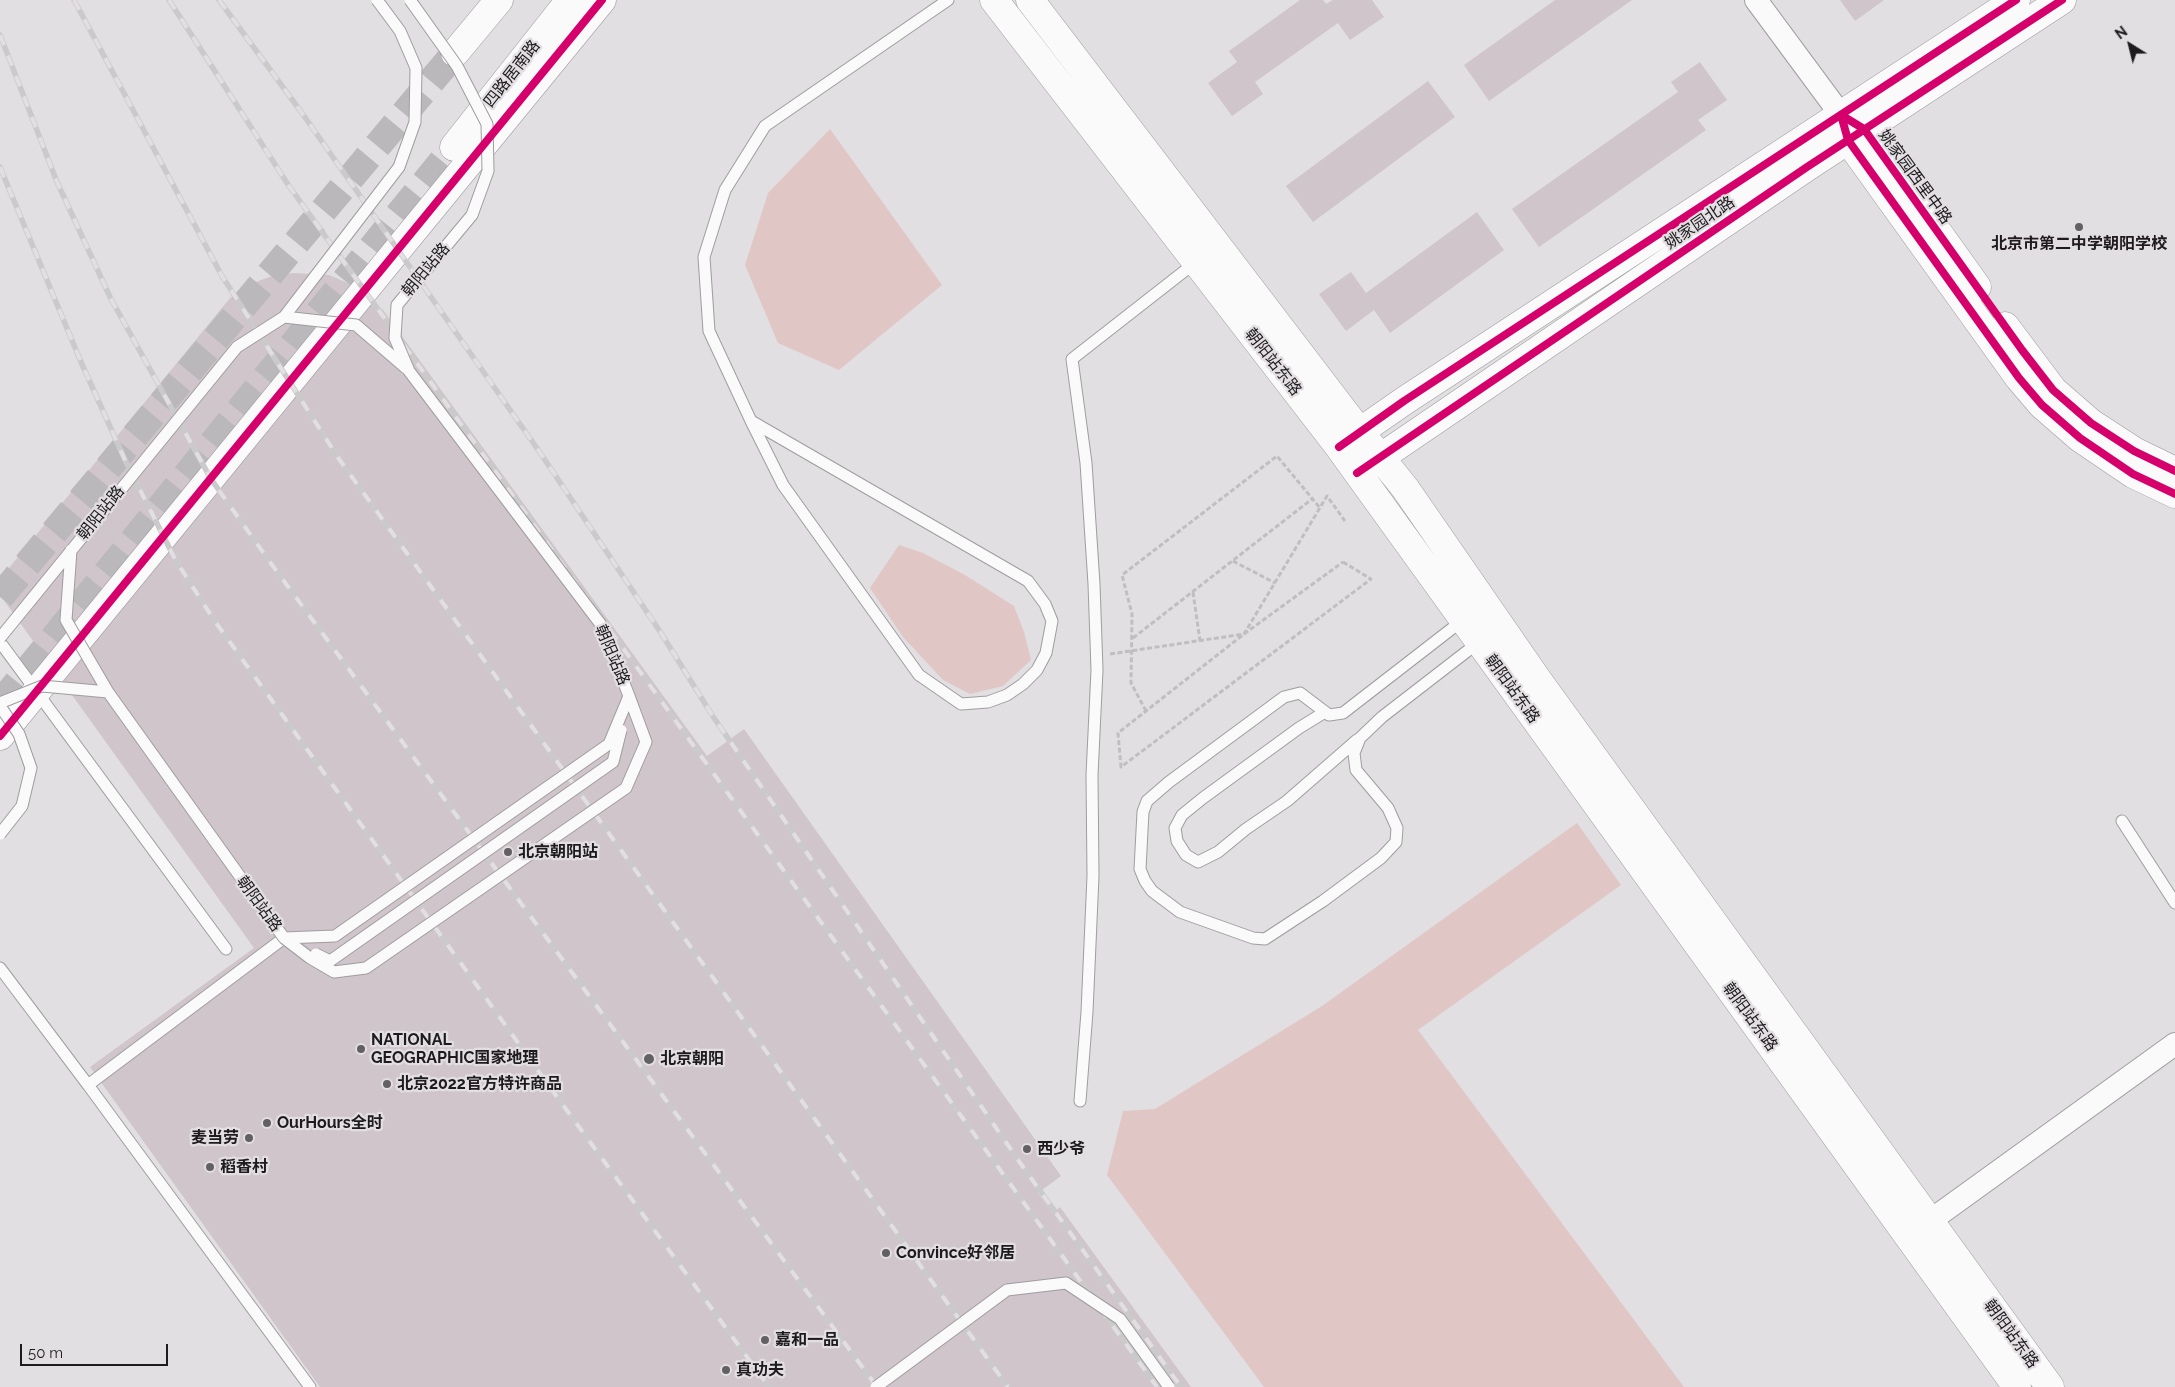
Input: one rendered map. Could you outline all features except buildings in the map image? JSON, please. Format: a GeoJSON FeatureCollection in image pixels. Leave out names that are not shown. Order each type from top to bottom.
{"type":"FeatureCollection","features":[{"type":"Feature","properties":{"kind":"main road"},"geometry":{"type":"LineString","coordinates":[[455,53],[499,0]]}},
{"type":"Feature","properties":{"kind":"main road","name":"四路居南路"},"geometry":{"type":"LineString","coordinates":[[454,147],[570,0]]}},
{"type":"Feature","properties":{"kind":"main road"},"geometry":{"type":"LineString","coordinates":[[0,736],[602,0]]}},
{"type":"Feature","properties":{"kind":"main road","name":"朝阳站东路"},"geometry":{"type":"LineString","coordinates":[[994,0],[1196,262],[1349,439],[1379,457],[1405,488],[1919,1229],[2017,1387]]}},
{"type":"Feature","properties":{"kind":"main road","name":"朝阳站东路"},"geometry":{"type":"LineString","coordinates":[[1030,0],[1349,439],[1357,474],[1479,642],[1919,1229],[2050,1387]]}},
{"type":"Feature","properties":{"kind":"main road","name":"姚家园北路"},"geometry":{"type":"LineString","coordinates":[[1357,474],[1851,128],[2016,0]]}},
{"type":"Feature","properties":{"kind":"main road","name":"姚家园北路"},"geometry":{"type":"LineString","coordinates":[[1349,439],[1851,128],[2062,0]]}},
{"type":"Feature","properties":{"kind":"main road","name":"姚家园西里中路"},"geometry":{"type":"LineString","coordinates":[[1851,128],[2053,390],[2091,423],[2134,451],[2175,472]]}},
{"type":"Feature","properties":{"kind":"main road","name":"姚家园西里中路"},"geometry":{"type":"LineString","coordinates":[[1851,128],[2019,378],[2042,406],[2080,438],[2133,474],[2175,494]]}},
{"type":"Feature","properties":{"kind":"street","name":"姚家园西里中路"},"geometry":{"type":"LineString","coordinates":[[1756,0],[1851,128]]}},
{"type":"Feature","properties":{"kind":"street"},"geometry":{"type":"LineString","coordinates":[[1919,1229],[2175,1044]]}},
{"type":"Feature","properties":{"kind":"lane","name":"朝阳站路"},"geometry":{"type":"LineString","coordinates":[[0,638],[237,347],[284,317],[399,167],[416,122],[416,68],[400,31],[377,0]]}},
{"type":"Feature","properties":{"kind":"lane","name":"朝阳站路"},"geometry":{"type":"LineString","coordinates":[[71,550],[66,620],[108,692],[284,938],[335,936],[609,744],[629,696],[602,626],[409,371],[395,338],[397,305],[472,215],[488,171],[487,124],[457,66],[410,0]]}},
{"type":"Feature","properties":{"kind":"lane"},"geometry":{"type":"LineString","coordinates":[[751,422],[1028,581],[1046,604],[1052,621],[1046,653],[1037,670],[1023,684],[1007,695],[988,702],[961,704],[919,675],[783,485],[751,422],[709,330],[704,257],[726,190],[765,126],[948,0]]}},
{"type":"Feature","properties":{"kind":"lane"},"geometry":{"type":"LineString","coordinates":[[1080,1101],[1087,1012],[1093,876],[1092,775],[1096,656],[1086,463],[1072,359],[1196,262]]}},
{"type":"Feature","properties":{"kind":"lane"},"geometry":{"type":"LineString","coordinates":[[284,317],[356,325],[409,371]]}},
{"type":"Feature","properties":{"kind":"lane"},"geometry":{"type":"LineString","coordinates":[[1360,738],[1354,753],[1356,770],[1388,808],[1397,828],[1396,842],[1381,858],[1323,902],[1265,939],[1253,938],[1180,912],[1152,891],[1145,882],[1140,869],[1141,827],[1147,801],[1169,782],[1284,697],[1300,693],[1329,716],[1343,712],[1463,620]]}},
{"type":"Feature","properties":{"kind":"lane"},"geometry":{"type":"LineString","coordinates":[[0,642],[226,949]]}},
{"type":"Feature","properties":{"kind":"lane"},"geometry":{"type":"LineString","coordinates":[[1325,712],[1299,728],[1182,815],[1175,828],[1177,841],[1186,855],[1198,862],[1218,852],[1286,800],[1382,717],[1479,642]]}},
{"type":"Feature","properties":{"kind":"lane"},"geometry":{"type":"LineString","coordinates":[[0,834],[22,806],[31,768],[19,734],[0,705],[42,686],[108,692]]}},
{"type":"Feature","properties":{"kind":"lane"},"geometry":{"type":"LineString","coordinates":[[284,938],[330,961],[613,762],[629,696]]}},
{"type":"Feature","properties":{"kind":"lane"},"geometry":{"type":"LineString","coordinates":[[284,938],[310,958],[334,972],[366,968],[626,788],[646,742],[629,696]]}},
{"type":"Feature","properties":{"kind":"lane"},"geometry":{"type":"LineString","coordinates":[[2122,821],[2175,903]]}},
{"type":"Feature","properties":{"kind":"lane"},"geometry":{"type":"LineString","coordinates":[[88,1086],[284,938]]}},
{"type":"Feature","properties":{"kind":"lane"},"geometry":{"type":"LineString","coordinates":[[0,968],[310,1387]]}},
{"type":"Feature","properties":{"kind":"lane"},"geometry":{"type":"LineString","coordinates":[[876,1387],[1007,1290],[1066,1283],[1120,1319],[1169,1387]]}},
{"type":"Feature","properties":{"kind":"path"},"geometry":{"type":"LineString","coordinates":[[1146,710],[1130,683],[1133,650],[1132,614],[1122,575],[1277,456],[1320,508]]}},
{"type":"Feature","properties":{"kind":"path"},"geometry":{"type":"LineString","coordinates":[[1244,634],[1327,496],[1345,521]]}},
{"type":"Feature","properties":{"kind":"path"},"geometry":{"type":"LineString","coordinates":[[1133,639],[1312,499]]}},
{"type":"Feature","properties":{"kind":"path"},"geometry":{"type":"LineString","coordinates":[[1232,561],[1274,583]]}},
{"type":"Feature","properties":{"kind":"path"},"geometry":{"type":"LineString","coordinates":[[1343,562],[1371,579],[1121,767],[1118,732],[1146,710],[1244,634],[1343,562]]}},
{"type":"Feature","properties":{"kind":"path"},"geometry":{"type":"LineString","coordinates":[[1193,592],[1200,641]]}},
{"type":"Feature","properties":{"kind":"path"},"geometry":{"type":"LineString","coordinates":[[1096,656],[1244,634]]}},
{"type":"Feature","properties":{"kind":"shaded area"},"geometry":{"type":"Polygon","coordinates":[[[830,129],[942,285],[839,370],[778,343],[745,265],[768,193],[830,129]]]}},
{"type":"Feature","properties":{"kind":"shaded area"},"geometry":{"type":"Polygon","coordinates":[[[899,545],[923,553],[965,575],[1014,606],[1024,632],[1031,660],[1003,686],[970,694],[943,680],[903,637],[870,588],[899,545]]]}},
{"type":"Feature","properties":{"kind":"shaded area"},"geometry":{"type":"Polygon","coordinates":[[[1577,823],[1621,885],[1418,1030],[1684,1387],[1264,1387],[1107,1175],[1123,1111],[1155,1109],[1322,1006],[1577,823]]]}},
{"type":"Feature","properties":{"kind":"tunnel"},"geometry":{"type":"LineString","coordinates":[[0,597],[455,53]]}},
{"type":"Feature","properties":{"kind":"tunnel"},"geometry":{"type":"LineString","coordinates":[[0,704],[454,147]]}},
{"type":"Feature","properties":{"kind":"railway"},"geometry":{"type":"LineString","coordinates":[[74,0],[222,276],[339,459],[1008,1387]]}},
{"type":"Feature","properties":{"kind":"railway"},"geometry":{"type":"LineString","coordinates":[[169,0],[289,186],[1157,1387]]}},
{"type":"Feature","properties":{"kind":"railway"},"geometry":{"type":"LineString","coordinates":[[219,0],[302,113],[541,454],[661,633],[712,715],[1023,1167],[1181,1387]]}},
{"type":"Feature","properties":{"kind":"railway"},"geometry":{"type":"LineString","coordinates":[[0,35],[57,182],[111,299],[211,479],[267,558],[877,1387]]}},
{"type":"Feature","properties":{"kind":"railway"},"geometry":{"type":"LineString","coordinates":[[0,167],[81,362],[125,460],[176,561],[214,620],[552,1090],[769,1387]]}},
{"type":"Feature","properties":{"kind":"cycle path"},"geometry":{"type":"LineString","coordinates":[[0,736],[602,0]]}},
{"type":"Feature","properties":{"kind":"cycle path"},"geometry":{"type":"LineString","coordinates":[[1339,447],[1404,401],[2016,0]]}},
{"type":"Feature","properties":{"kind":"cycle path"},"geometry":{"type":"LineString","coordinates":[[1357,473],[1807,167],[2062,0]]}},
{"type":"Feature","properties":{"kind":"cycle path"},"geometry":{"type":"LineString","coordinates":[[1841,115],[1848,140],[2019,378],[2042,405],[2080,438],[2133,474],[2175,494]]}},
{"type":"Feature","properties":{"kind":"cycle path"},"geometry":{"type":"LineString","coordinates":[[1841,115],[1864,129],[2022,350],[2053,390],[2091,423],[2134,451],[2175,471]]}},
{"type":"Feature","properties":{"kind":"place","name":"北京市第二中学朝阳学校"},"geometry":{"type":"Point","coordinates":[2079,227]}},
{"type":"Feature","properties":{"kind":"place","name":"北京朝阳站"},"geometry":{"type":"Point","coordinates":[508,852]}},
{"type":"Feature","properties":{"kind":"place","name":"NATIONAL GEOGRAPHIC国家地理"},"geometry":{"type":"Point","coordinates":[361,1049]}},
{"type":"Feature","properties":{"kind":"place","name":"北京朝阳"},"geometry":{"type":"Point","coordinates":[649,1059]}},
{"type":"Feature","properties":{"kind":"place","name":"北京2022官方特许商品"},"geometry":{"type":"Point","coordinates":[387,1084]}},
{"type":"Feature","properties":{"kind":"place","name":"OurHours全时"},"geometry":{"type":"Point","coordinates":[267,1123]}},
{"type":"Feature","properties":{"kind":"place","name":"麦当劳"},"geometry":{"type":"Point","coordinates":[249,1138]}},
{"type":"Feature","properties":{"kind":"place","name":"西少爷"},"geometry":{"type":"Point","coordinates":[1027,1149]}},
{"type":"Feature","properties":{"kind":"place","name":"稻香村"},"geometry":{"type":"Point","coordinates":[210,1167]}},
{"type":"Feature","properties":{"kind":"place","name":"Convince好邻居"},"geometry":{"type":"Point","coordinates":[886,1253]}},
{"type":"Feature","properties":{"kind":"place","name":"嘉和一品"},"geometry":{"type":"Point","coordinates":[765,1340]}},
{"type":"Feature","properties":{"kind":"place","name":"真功夫"},"geometry":{"type":"Point","coordinates":[726,1370]}}]}
